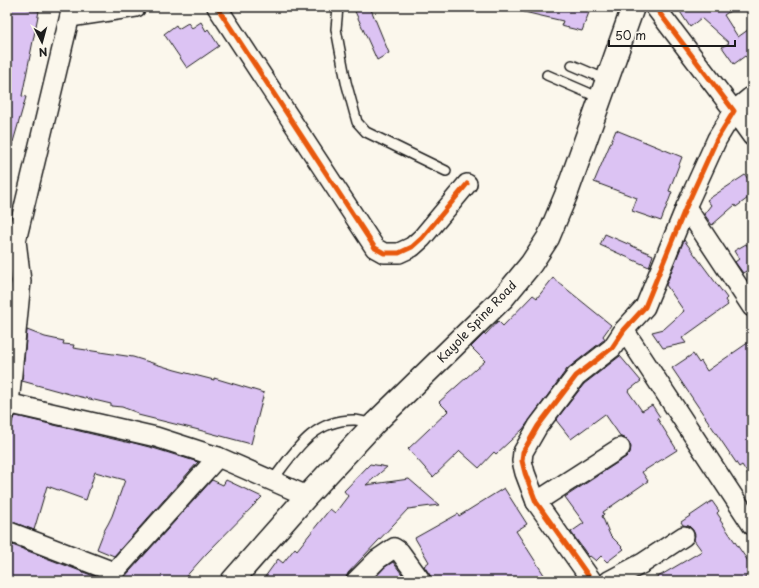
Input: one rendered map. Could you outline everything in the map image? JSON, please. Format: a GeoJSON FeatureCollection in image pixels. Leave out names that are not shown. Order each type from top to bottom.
{"type":"FeatureCollection","features":[{"type":"Feature","properties":{"kind":"main road","name":"Kayole Spine Road"},"geometry":{"type":"LineString","coordinates":[[232,581],[307,496],[374,424],[502,298],[531,264],[548,238],[566,195],[633,7]]}},
{"type":"Feature","properties":{"kind":"street"},"geometry":{"type":"LineString","coordinates":[[136,7],[71,12],[16,241],[21,281],[8,406],[156,437],[218,457],[307,496]]}},
{"type":"Feature","properties":{"kind":"street"},"geometry":{"type":"LineString","coordinates":[[217,7],[375,248],[384,253],[399,253],[412,247],[422,238],[467,184]]}},
{"type":"Feature","properties":{"kind":"street"},"geometry":{"type":"LineString","coordinates":[[655,7],[752,136]]}},
{"type":"Feature","properties":{"kind":"street"},"geometry":{"type":"LineString","coordinates":[[592,581],[536,502],[522,461],[525,447],[538,426],[576,376],[612,348],[624,330],[645,306],[716,139],[734,111],[752,96]]}},
{"type":"Feature","properties":{"kind":"street"},"geometry":{"type":"LineString","coordinates":[[686,207],[752,307]]}},
{"type":"Feature","properties":{"kind":"street"},"geometry":{"type":"LineString","coordinates":[[624,330],[752,525]]}},
{"type":"Feature","properties":{"kind":"street"},"geometry":{"type":"LineString","coordinates":[[536,502],[620,448]]}},
{"type":"Feature","properties":{"kind":"street"},"geometry":{"type":"LineString","coordinates":[[7,531],[110,577],[218,457]]}},
{"type":"Feature","properties":{"kind":"street"},"geometry":{"type":"LineString","coordinates":[[609,581],[643,563],[684,536]]}},
{"type":"Feature","properties":{"kind":"street"},"geometry":{"type":"LineString","coordinates":[[356,581],[378,559],[394,548],[400,552],[421,581]]}},
{"type":"Feature","properties":{"kind":"lane"},"geometry":{"type":"LineString","coordinates":[[338,7],[336,29],[346,82],[357,122],[366,132],[446,171]]}},
{"type":"Feature","properties":{"kind":"lane"},"geometry":{"type":"LineString","coordinates":[[572,65],[604,89]]}},
{"type":"Feature","properties":{"kind":"lane"},"geometry":{"type":"LineString","coordinates":[[547,74],[604,89]]}},
{"type":"Feature","properties":{"kind":"lane"},"geometry":{"type":"LineString","coordinates":[[272,481],[302,441],[320,427],[338,421],[356,420],[374,424]]}},
{"type":"Feature","properties":{"kind":"building"},"geometry":{"type":"Polygon","coordinates":[[[7,7],[18,7],[39,11],[22,96],[26,97],[11,149],[7,148],[7,7]]]}},
{"type":"Feature","properties":{"kind":"building"},"geometry":{"type":"Polygon","coordinates":[[[353,7],[370,7],[389,53],[377,60],[353,7]]]}},
{"type":"Feature","properties":{"kind":"building"},"geometry":{"type":"Polygon","coordinates":[[[525,7],[591,7],[582,31],[561,26],[563,21],[524,12],[525,7]]]}},
{"type":"Feature","properties":{"kind":"building"},"geometry":{"type":"Polygon","coordinates":[[[677,7],[736,7],[724,15],[738,37],[752,27],[752,51],[749,53],[751,55],[747,58],[745,56],[734,64],[722,47],[729,43],[701,18],[690,27],[677,7]]]}},
{"type":"Feature","properties":{"kind":"building"},"geometry":{"type":"Polygon","coordinates":[[[201,22],[206,31],[208,29],[219,46],[187,68],[164,34],[176,25],[178,29],[188,23],[192,28],[201,22]]]}},
{"type":"Feature","properties":{"kind":"building"},"geometry":{"type":"Polygon","coordinates":[[[616,130],[682,157],[669,191],[672,192],[661,221],[632,211],[637,198],[594,182],[616,130]]]}},
{"type":"Feature","properties":{"kind":"building"},"geometry":{"type":"Polygon","coordinates":[[[745,175],[752,184],[752,195],[736,207],[735,205],[712,225],[704,214],[711,205],[707,200],[745,175]]]}},
{"type":"Feature","properties":{"kind":"building"},"geometry":{"type":"Polygon","coordinates":[[[605,234],[653,255],[649,267],[600,245],[605,234]]]}},
{"type":"Feature","properties":{"kind":"building"},"geometry":{"type":"Polygon","coordinates":[[[684,240],[727,298],[725,300],[728,305],[682,338],[686,343],[663,348],[652,332],[664,329],[684,311],[666,285],[684,240]]]}},
{"type":"Feature","properties":{"kind":"building"},"geometry":{"type":"Polygon","coordinates":[[[746,244],[752,252],[752,280],[746,271],[743,273],[735,262],[739,259],[734,251],[746,244]]]}},
{"type":"Feature","properties":{"kind":"building"},"geometry":{"type":"Polygon","coordinates":[[[553,278],[611,325],[603,336],[605,339],[567,369],[523,429],[496,454],[494,452],[479,468],[460,451],[433,477],[408,449],[448,411],[439,402],[485,361],[471,347],[498,321],[503,326],[533,295],[537,298],[553,278]]]}},
{"type":"Feature","properties":{"kind":"building"},"geometry":{"type":"Polygon","coordinates":[[[27,330],[45,337],[64,341],[63,344],[74,345],[73,348],[133,357],[175,370],[214,380],[214,378],[264,393],[251,444],[138,415],[138,413],[122,407],[111,406],[111,404],[22,381],[27,330]]]}},
{"type":"Feature","properties":{"kind":"building"},"geometry":{"type":"Polygon","coordinates":[[[752,340],[752,480],[742,465],[739,467],[672,368],[693,354],[699,363],[701,361],[707,371],[752,340]]]}},
{"type":"Feature","properties":{"kind":"building"},"geometry":{"type":"Polygon","coordinates":[[[620,356],[641,381],[628,391],[642,411],[652,405],[660,417],[657,418],[677,450],[642,472],[648,481],[603,512],[604,514],[602,516],[610,535],[624,549],[607,562],[601,556],[596,561],[590,556],[589,557],[571,532],[584,523],[565,497],[626,457],[630,453],[631,447],[625,438],[621,437],[605,414],[571,439],[556,420],[584,384],[620,356]]]}},
{"type":"Feature","properties":{"kind":"building"},"geometry":{"type":"Polygon","coordinates":[[[16,416],[130,442],[198,462],[114,556],[97,549],[112,516],[125,480],[95,472],[86,500],[47,486],[34,530],[7,520],[7,438],[13,419],[16,416]]]}},
{"type":"Feature","properties":{"kind":"building"},"geometry":{"type":"Polygon","coordinates":[[[370,464],[387,467],[366,485],[409,479],[439,505],[408,509],[348,573],[345,581],[262,581],[278,559],[283,563],[295,548],[297,550],[330,509],[335,513],[348,496],[344,491],[370,464]]]}},
{"type":"Feature","properties":{"kind":"building"},"geometry":{"type":"Polygon","coordinates":[[[212,480],[223,485],[226,480],[262,497],[206,554],[182,581],[121,581],[212,480]]]}},
{"type":"Feature","properties":{"kind":"building"},"geometry":{"type":"Polygon","coordinates":[[[504,488],[527,524],[516,531],[548,581],[432,581],[424,566],[429,562],[415,538],[458,514],[459,516],[504,488]]]}},
{"type":"Feature","properties":{"kind":"building"},"geometry":{"type":"Polygon","coordinates":[[[712,501],[719,511],[717,513],[721,519],[720,520],[752,567],[752,573],[740,581],[651,581],[702,551],[694,540],[695,535],[693,530],[689,526],[683,525],[681,522],[712,501]]]}},
{"type":"Feature","properties":{"kind":"building"},"geometry":{"type":"Polygon","coordinates":[[[7,543],[96,577],[95,581],[7,581],[7,543]]]}},
{"type":"Feature","properties":{"kind":"building"},"geometry":{"type":"Polygon","coordinates":[[[393,562],[407,581],[372,581],[385,567],[393,562]]]}},
{"type":"Feature","properties":{"kind":"cycle path"},"geometry":{"type":"LineString","coordinates":[[217,7],[375,248],[384,253],[399,253],[412,247],[422,238],[467,184]]}},
{"type":"Feature","properties":{"kind":"cycle path"},"geometry":{"type":"LineString","coordinates":[[592,581],[536,502],[525,473],[522,461],[523,452],[538,426],[576,376],[612,348],[624,330],[645,307],[686,207],[717,139],[734,111],[655,7]]}}]}
